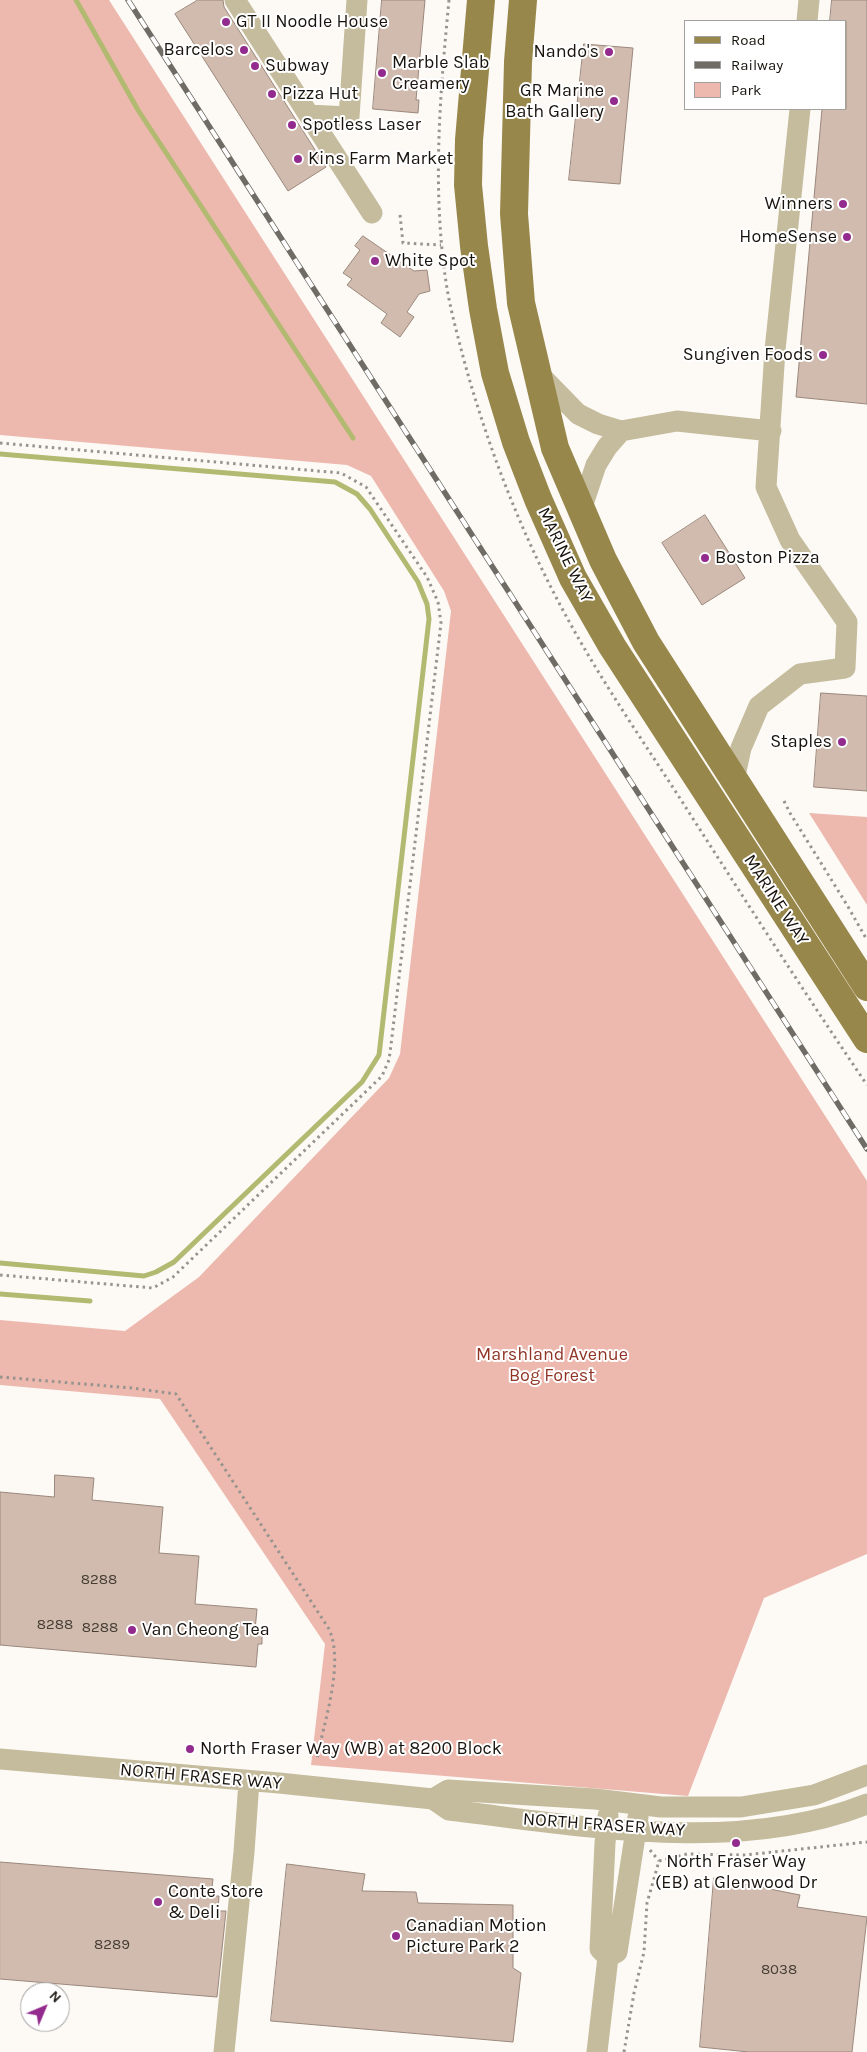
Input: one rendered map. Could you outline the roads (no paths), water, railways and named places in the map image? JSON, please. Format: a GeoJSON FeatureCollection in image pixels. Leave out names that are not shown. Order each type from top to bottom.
{"type":"FeatureCollection","features":[{"type":"Feature","properties":{"kind":"main road","name":"MARINE WAY"},"geometry":{"type":"LineString","coordinates":[[481,0],[469,140],[468,185],[474,246],[495,373],[516,442],[538,500],[573,578],[612,646],[867,1039]]}},
{"type":"Feature","properties":{"kind":"main road","name":"MARINE WAY"},"geometry":{"type":"LineString","coordinates":[[523,0],[518,62],[514,214],[521,303],[555,448],[581,510],[623,600],[646,642],[867,987]]}},
{"type":"Feature","properties":{"kind":"street"},"geometry":{"type":"LineString","coordinates":[[235,0],[372,213]]}},
{"type":"Feature","properties":{"kind":"street"},"geometry":{"type":"LineString","coordinates":[[309,115],[349,117],[357,0]]}},
{"type":"Feature","properties":{"kind":"street"},"geometry":{"type":"LineString","coordinates":[[807,20],[809,0]]}},
{"type":"Feature","properties":{"kind":"street"},"geometry":{"type":"LineString","coordinates":[[734,780],[742,748],[759,706],[800,674],[845,668],[847,622],[790,540],[766,487],[775,350],[800,110]]}},
{"type":"Feature","properties":{"kind":"street"},"geometry":{"type":"LineString","coordinates":[[536,372],[578,414],[598,424],[621,431],[678,421],[771,430]]}},
{"type":"Feature","properties":{"kind":"street"},"geometry":{"type":"LineString","coordinates":[[581,510],[596,464],[621,431]]}},
{"type":"Feature","properties":{"kind":"street","name":"NORTH FRASER WAY"},"geometry":{"type":"LineString","coordinates":[[0,1759],[432,1798],[449,1810],[607,1829],[642,1838],[788,1827],[848,1812],[867,1804]]}},
{"type":"Feature","properties":{"kind":"street","name":"NORTH FRASER WAY"},"geometry":{"type":"LineString","coordinates":[[432,1798],[448,1790],[610,1801],[661,1807],[741,1807],[814,1795],[867,1775]]}},
{"type":"Feature","properties":{"kind":"street"},"geometry":{"type":"LineString","coordinates":[[224,2052],[249,1782]]}},
{"type":"Feature","properties":{"kind":"street"},"geometry":{"type":"LineString","coordinates":[[608,1957],[600,1949],[610,1801]]}},
{"type":"Feature","properties":{"kind":"street"},"geometry":{"type":"LineString","coordinates":[[608,1957],[617,1952],[642,1838],[639,1804]]}},
{"type":"Feature","properties":{"kind":"street"},"geometry":{"type":"LineString","coordinates":[[597,2052],[608,1957]]}},
{"type":"Feature","properties":{"kind":"waterway"},"geometry":{"type":"LineString","coordinates":[[76,0],[138,110],[353,438]]}},
{"type":"Feature","properties":{"kind":"waterway"},"geometry":{"type":"LineString","coordinates":[[0,454],[335,482],[357,494],[370,509],[418,582],[427,604],[429,619],[379,1055],[362,1082],[174,1262],[156,1272],[144,1276],[0,1263]]}},
{"type":"Feature","properties":{"kind":"waterway"},"geometry":{"type":"LineString","coordinates":[[0,1294],[90,1301]]}},
{"type":"Feature","properties":{"kind":"railway"},"geometry":{"type":"LineString","coordinates":[[128,0],[867,1149]]}},
{"type":"Feature","properties":{"kind":"place","name":"GT II Noodle House"},"geometry":{"type":"Point","coordinates":[226,22]}},
{"type":"Feature","properties":{"kind":"place","name":"Barcelos"},"geometry":{"type":"Point","coordinates":[244,50]}},
{"type":"Feature","properties":{"kind":"place","name":"Nando's"},"geometry":{"type":"Point","coordinates":[609,52]}},
{"type":"Feature","properties":{"kind":"place","name":"Subway"},"geometry":{"type":"Point","coordinates":[255,66]}},
{"type":"Feature","properties":{"kind":"place","name":"Marble Slab Creamery"},"geometry":{"type":"Point","coordinates":[382,73]}},
{"type":"Feature","properties":{"kind":"place","name":"Pizza Hut"},"geometry":{"type":"Point","coordinates":[272,94]}},
{"type":"Feature","properties":{"kind":"place","name":"GR Marine Bath Gallery"},"geometry":{"type":"Point","coordinates":[614,101]}},
{"type":"Feature","properties":{"kind":"place","name":"Spotless Laser"},"geometry":{"type":"Point","coordinates":[292,125]}},
{"type":"Feature","properties":{"kind":"place","name":"Kins Farm Market"},"geometry":{"type":"Point","coordinates":[298,159]}},
{"type":"Feature","properties":{"kind":"place","name":"Winners"},"geometry":{"type":"Point","coordinates":[843,204]}},
{"type":"Feature","properties":{"kind":"place","name":"HomeSense"},"geometry":{"type":"Point","coordinates":[847,237]}},
{"type":"Feature","properties":{"kind":"place","name":"White Spot"},"geometry":{"type":"Point","coordinates":[375,261]}},
{"type":"Feature","properties":{"kind":"place","name":"Sungiven Foods"},"geometry":{"type":"Point","coordinates":[823,355]}},
{"type":"Feature","properties":{"kind":"place","name":"Boston Pizza"},"geometry":{"type":"Point","coordinates":[705,558]}},
{"type":"Feature","properties":{"kind":"place","name":"Staples"},"geometry":{"type":"Point","coordinates":[842,742]}},
{"type":"Feature","properties":{"kind":"place","name":"Van Cheong Tea"},"geometry":{"type":"Point","coordinates":[132,1630]}},
{"type":"Feature","properties":{"kind":"place","name":"North Fraser Way (WB) at 8200 Block"},"geometry":{"type":"Point","coordinates":[190,1749]}},
{"type":"Feature","properties":{"kind":"place","name":"North Fraser Way (EB) at Glenwood Dr"},"geometry":{"type":"Point","coordinates":[736,1843]}},
{"type":"Feature","properties":{"kind":"place","name":"Conte Store & Deli"},"geometry":{"type":"Point","coordinates":[158,1902]}},
{"type":"Feature","properties":{"kind":"place","name":"Canadian Motion Picture Park 2"},"geometry":{"type":"Point","coordinates":[396,1936]}},
{"type":"Feature","properties":{"kind":"park label","name":"Marshland Avenue Bog Forest"},"geometry":{"type":"Point","coordinates":[552,1365]}}]}
